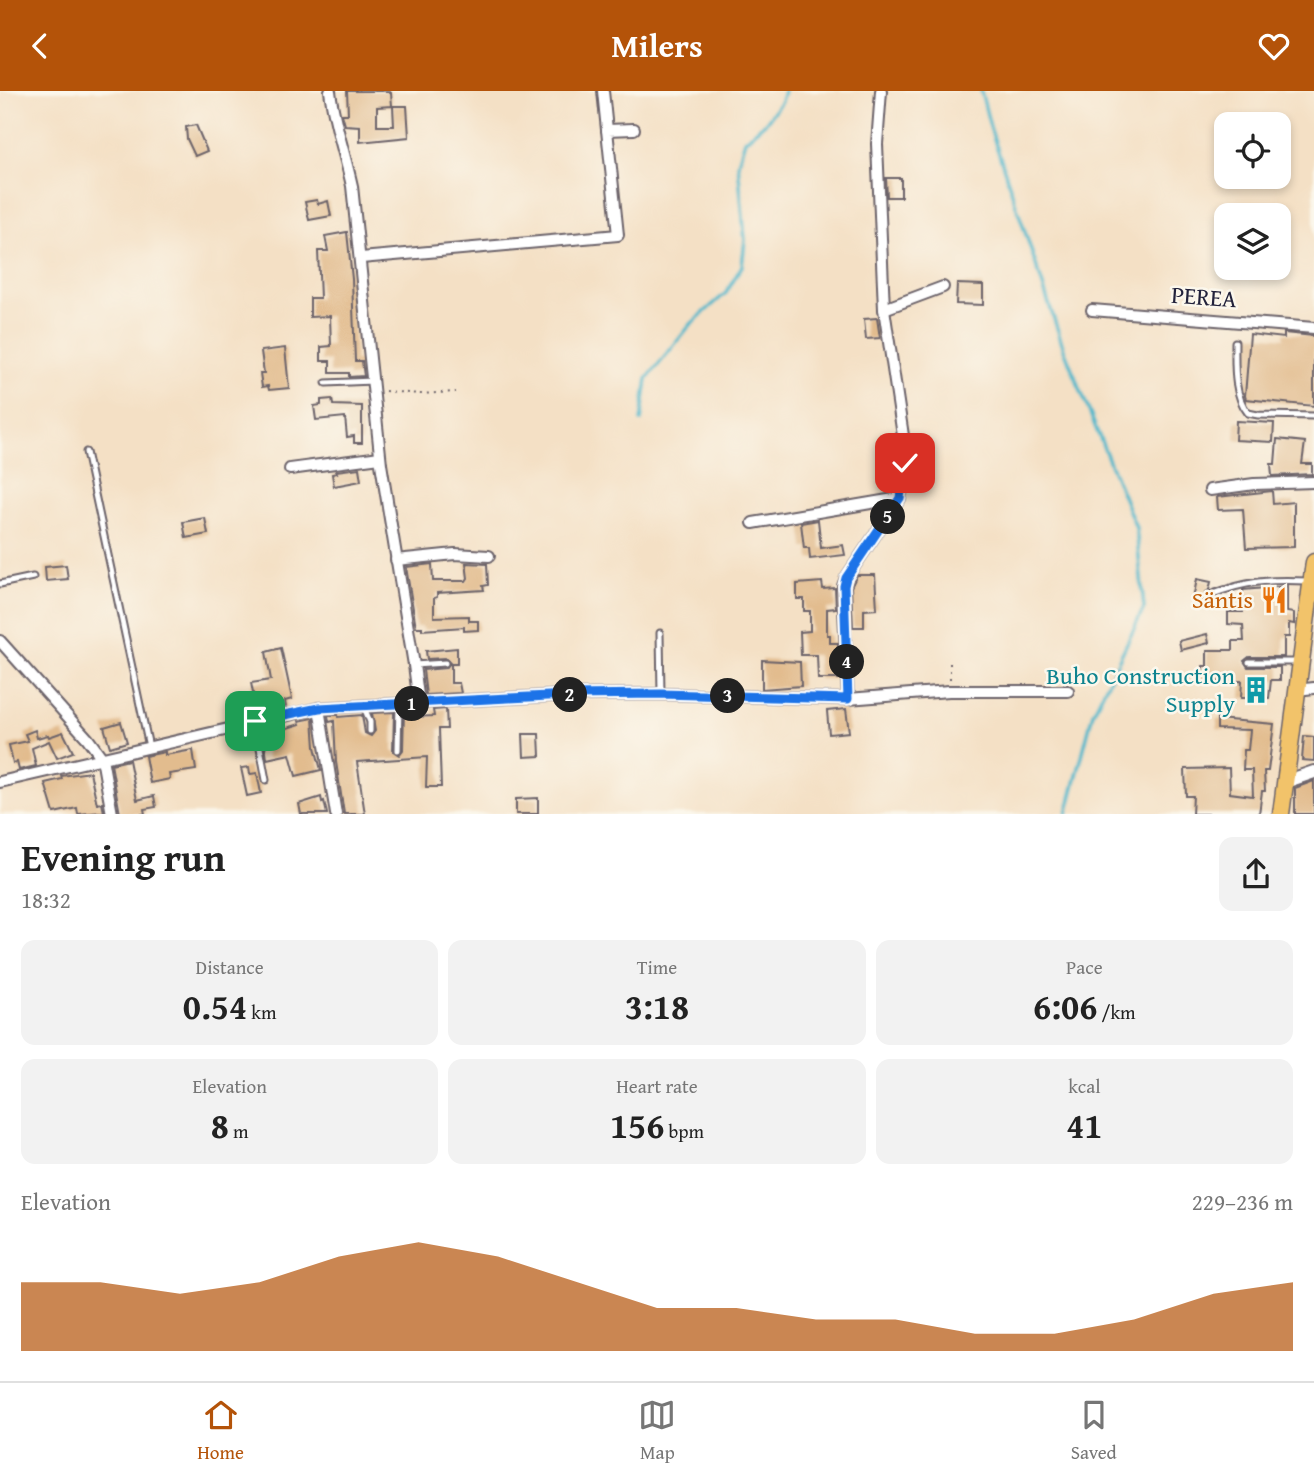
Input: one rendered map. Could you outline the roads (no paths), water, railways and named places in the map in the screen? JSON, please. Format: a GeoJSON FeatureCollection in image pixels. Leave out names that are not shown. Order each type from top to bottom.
{"type":"FeatureCollection","features":[{"type":"Feature","properties":{"kind":"main road"},"geometry":{"type":"LineString","coordinates":[[1281,814],[1314,562]]}},
{"type":"Feature","properties":{"kind":"street"},"geometry":{"type":"LineString","coordinates":[[330,91],[335,123],[352,186],[380,457],[419,703]]}},
{"type":"Feature","properties":{"kind":"street"},"geometry":{"type":"LineString","coordinates":[[361,258],[618,235],[603,91]]}},
{"type":"Feature","properties":{"kind":"street"},"geometry":{"type":"LineString","coordinates":[[848,699],[844,586],[846,578],[900,498],[905,473],[905,449],[884,309],[877,144],[881,91]]}},
{"type":"Feature","properties":{"kind":"street"},"geometry":{"type":"LineString","coordinates":[[607,130],[634,129]]}},
{"type":"Feature","properties":{"kind":"street"},"geometry":{"type":"LineString","coordinates":[[884,309],[943,288]]}},
{"type":"Feature","properties":{"kind":"street","name":"PEREA"},"geometry":{"type":"LineString","coordinates":[[1091,310],[1314,328]]}},
{"type":"Feature","properties":{"kind":"street"},"geometry":{"type":"LineString","coordinates":[[290,469],[380,457]]}},
{"type":"Feature","properties":{"kind":"street"},"geometry":{"type":"LineString","coordinates":[[1209,490],[1254,484],[1314,482]]}},
{"type":"Feature","properties":{"kind":"street"},"geometry":{"type":"LineString","coordinates":[[753,523],[900,498]]}},
{"type":"Feature","properties":{"kind":"street"},"geometry":{"type":"LineString","coordinates":[[396,559],[455,554],[489,556]]}},
{"type":"Feature","properties":{"kind":"street"},"geometry":{"type":"LineString","coordinates":[[0,641],[102,758],[112,814]]}},
{"type":"Feature","properties":{"kind":"street"},"geometry":{"type":"LineString","coordinates":[[1297,690],[1314,688]]}},
{"type":"Feature","properties":{"kind":"street"},"geometry":{"type":"LineString","coordinates":[[0,782],[319,708],[568,695],[661,694],[848,699],[949,691],[1068,691]]}},
{"type":"Feature","properties":{"kind":"street"},"geometry":{"type":"LineString","coordinates":[[319,708],[336,814]]}},
{"type":"Feature","properties":{"kind":"street"},"geometry":{"type":"LineString","coordinates":[[1285,782],[1314,772]]}},
{"type":"Feature","properties":{"kind":"lane"},"geometry":{"type":"LineString","coordinates":[[1235,342],[1235,367],[1240,401],[1248,413],[1314,416]]}},
{"type":"Feature","properties":{"kind":"lane"},"geometry":{"type":"LineString","coordinates":[[326,383],[373,385]]}},
{"type":"Feature","properties":{"kind":"lane"},"geometry":{"type":"LineString","coordinates":[[86,452],[149,747]]}},
{"type":"Feature","properties":{"kind":"lane"},"geometry":{"type":"LineString","coordinates":[[0,584],[33,577]]}},
{"type":"Feature","properties":{"kind":"lane"},"geometry":{"type":"LineString","coordinates":[[1210,595],[1242,584],[1265,580],[1312,587]]}},
{"type":"Feature","properties":{"kind":"lane"},"geometry":{"type":"LineString","coordinates":[[660,633],[661,694]]}},
{"type":"Feature","properties":{"kind":"lane"},"geometry":{"type":"LineString","coordinates":[[1249,662],[1300,662]]}},
{"type":"Feature","properties":{"kind":"lane"},"geometry":{"type":"LineString","coordinates":[[414,665],[444,663]]}},
{"type":"Feature","properties":{"kind":"lane"},"geometry":{"type":"LineString","coordinates":[[398,750],[399,704]]}},
{"type":"Feature","properties":{"kind":"lane"},"geometry":{"type":"LineString","coordinates":[[362,705],[370,722],[370,731]]}},
{"type":"Feature","properties":{"kind":"lane"},"geometry":{"type":"LineString","coordinates":[[255,721],[266,780]]}},
{"type":"Feature","properties":{"kind":"waterway"},"geometry":{"type":"LineString","coordinates":[[641,421],[647,379],[691,324],[726,293],[742,266],[745,240],[738,163],[745,140],[767,121],[781,101],[784,91]]}},
{"type":"Feature","properties":{"kind":"waterway"},"geometry":{"type":"LineString","coordinates":[[981,91],[990,127],[1064,349],[1136,528],[1144,608],[1093,713],[1067,814]]}},
{"type":"Feature","properties":{"kind":"place","name":"Säntis"},"geometry":{"type":"Point","coordinates":[1274,600]}},
{"type":"Feature","properties":{"kind":"place","name":"Buho Construction Supply"},"geometry":{"type":"Point","coordinates":[1256,690]}}]}
